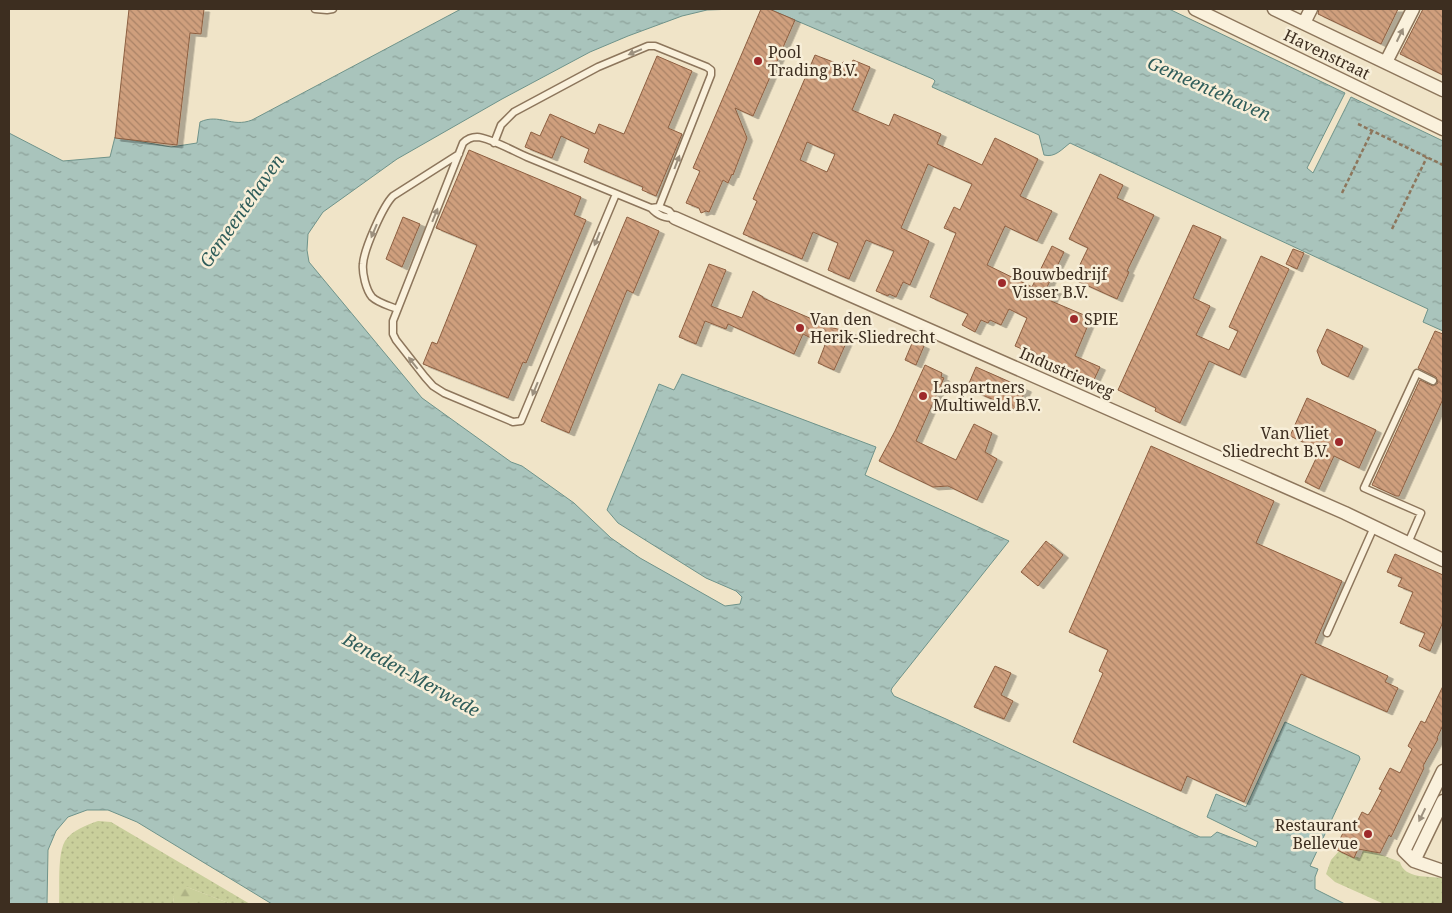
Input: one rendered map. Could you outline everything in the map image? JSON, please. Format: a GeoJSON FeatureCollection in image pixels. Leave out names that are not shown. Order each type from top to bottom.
{"type":"FeatureCollection","features":[{"type":"Feature","properties":{"kind":"street","name":"Havenstraat"},"geometry":{"type":"LineString","coordinates":[[1195,9],[1443,129]]}},
{"type":"Feature","properties":{"kind":"street","name":"Havenstraat"},"geometry":{"type":"LineString","coordinates":[[1274,9],[1443,90]]}},
{"type":"Feature","properties":{"kind":"street"},"geometry":{"type":"LineString","coordinates":[[1304,23],[1311,9]]}},
{"type":"Feature","properties":{"kind":"street"},"geometry":{"type":"LineString","coordinates":[[1386,62],[1413,9]]}},
{"type":"Feature","properties":{"kind":"street","name":"Industrieweg"},"geometry":{"type":"LineString","coordinates":[[676,218],[1374,527],[1443,560]]}},
{"type":"Feature","properties":{"kind":"street"},"geometry":{"type":"LineString","coordinates":[[1443,771],[1404,851],[1414,860],[1443,871]]}},
{"type":"Feature","properties":{"kind":"street"},"geometry":{"type":"LineString","coordinates":[[1414,860],[1443,801]]}},
{"type":"Feature","properties":{"kind":"lane"},"geometry":{"type":"LineString","coordinates":[[315,9],[333,9]]}},
{"type":"Feature","properties":{"kind":"lane"},"geometry":{"type":"LineString","coordinates":[[494,143],[501,125],[514,112],[598,67],[648,46],[655,46],[711,70],[711,75],[659,207]]}},
{"type":"Feature","properties":{"kind":"lane"},"geometry":{"type":"LineString","coordinates":[[616,194],[521,421],[513,422],[444,393],[433,386],[396,340],[392,328],[397,309],[463,143],[470,138],[480,138],[494,143],[651,208],[656,214],[676,218]]}},
{"type":"Feature","properties":{"kind":"lane"},"geometry":{"type":"LineString","coordinates":[[397,309],[375,299],[371,295],[362,268],[364,255],[386,203],[393,196],[459,154]]}},
{"type":"Feature","properties":{"kind":"lane"},"geometry":{"type":"LineString","coordinates":[[651,208],[659,207],[669,211],[676,218]]}},
{"type":"Feature","properties":{"kind":"lane"},"geometry":{"type":"LineString","coordinates":[[1408,543],[1421,513],[1364,488],[1417,373],[1433,381]]}},
{"type":"Feature","properties":{"kind":"lane"},"geometry":{"type":"LineString","coordinates":[[1327,632],[1374,527]]}},
{"type":"Feature","properties":{"kind":"path"},"geometry":{"type":"LineString","coordinates":[[1358,124],[1443,165]]}},
{"type":"Feature","properties":{"kind":"path"},"geometry":{"type":"LineString","coordinates":[[1342,193],[1372,131]]}},
{"type":"Feature","properties":{"kind":"path"},"geometry":{"type":"LineString","coordinates":[[1392,228],[1427,157]]}},
{"type":"Feature","properties":{"kind":"green space"},"geometry":{"type":"Polygon","coordinates":[[[98,821],[111,822],[250,904],[231,904],[187,887],[173,897],[174,904],[59,904],[62,847],[68,837],[76,831],[98,821]]]}},
{"type":"Feature","properties":{"kind":"green space"},"geometry":{"type":"Polygon","coordinates":[[[1364,848],[1400,862],[1406,871],[1412,874],[1443,878],[1443,904],[1384,904],[1335,882],[1326,874],[1331,860],[1339,851],[1360,858],[1364,848]]]}},
{"type":"Feature","properties":{"kind":"green space"},"geometry":{"type":"Polygon","coordinates":[[[187,887],[231,904],[174,904],[173,897],[179,889],[187,887]]]}},
{"type":"Feature","properties":{"kind":"water"},"geometry":{"type":"Polygon","coordinates":[[[461,9],[736,9],[707,10],[682,16],[590,52],[502,99],[397,159],[323,212],[308,234],[307,250],[309,262],[422,398],[511,462],[522,466],[574,503],[611,538],[640,558],[725,606],[740,604],[742,597],[736,591],[706,578],[618,523],[607,510],[659,384],[674,390],[682,374],[876,447],[865,475],[1009,541],[892,688],[891,691],[894,696],[1200,837],[1211,837],[1217,832],[1256,847],[1258,842],[1207,817],[1216,794],[1246,807],[1285,722],[1359,756],[1360,759],[1310,866],[1318,869],[1315,877],[1315,889],[1345,904],[272,904],[137,822],[108,810],[87,810],[68,817],[56,831],[48,850],[47,904],[9,904],[9,133],[63,161],[110,157],[115,137],[171,147],[197,143],[200,122],[213,119],[238,122],[252,120],[461,9]]]}},
{"type":"Feature","properties":{"kind":"water","name":"Gemeentehaven"},"geometry":{"type":"Polygon","coordinates":[[[769,9],[1169,9],[1345,93],[1307,168],[1313,173],[1351,97],[1443,141],[1443,331],[1423,322],[1428,309],[1070,143],[1055,154],[1044,155],[1039,135],[932,87],[935,81],[933,79],[769,9]]]}},
{"type":"Feature","properties":{"kind":"building"},"geometry":{"type":"Polygon","coordinates":[[[129,9],[204,9],[201,34],[190,33],[177,145],[115,138],[129,9]]]}},
{"type":"Feature","properties":{"kind":"building"},"geometry":{"type":"Polygon","coordinates":[[[761,9],[769,9],[795,20],[753,116],[735,108],[747,138],[733,175],[728,183],[723,180],[709,212],[701,213],[699,208],[686,203],[700,171],[693,168],[761,9]]]}},
{"type":"Feature","properties":{"kind":"building"},"geometry":{"type":"Polygon","coordinates":[[[1319,9],[1398,9],[1381,44],[1318,14],[1319,9]]]}},
{"type":"Feature","properties":{"kind":"building"},"geometry":{"type":"Polygon","coordinates":[[[1423,9],[1443,9],[1443,75],[1400,54],[1423,9]]]}},
{"type":"Feature","properties":{"kind":"building"},"geometry":{"type":"Polygon","coordinates":[[[815,55],[841,65],[843,62],[851,65],[853,60],[870,67],[852,110],[889,126],[894,114],[941,134],[937,144],[982,165],[995,138],[1038,159],[1020,196],[1052,211],[1037,241],[1005,226],[987,265],[1032,287],[1052,246],[1064,252],[1047,287],[1056,291],[1051,301],[1091,318],[1075,356],[1100,367],[1091,386],[1066,375],[1067,373],[1038,361],[1040,357],[1015,346],[1027,318],[1009,309],[1001,325],[990,320],[988,323],[981,320],[975,332],[962,325],[968,314],[930,297],[956,233],[944,228],[954,207],[960,210],[972,184],[928,164],[901,228],[929,241],[910,285],[903,282],[896,297],[876,291],[894,251],[866,240],[849,279],[828,270],[838,243],[813,232],[802,259],[743,234],[757,201],[753,199],[815,55]],[[807,142],[800,160],[827,172],[835,154],[807,142]]]}},
{"type":"Feature","properties":{"kind":"building"},"geometry":{"type":"Polygon","coordinates":[[[657,56],[692,71],[668,128],[682,134],[656,196],[642,190],[643,187],[584,162],[589,149],[561,136],[552,158],[525,147],[531,132],[540,136],[550,114],[595,134],[599,124],[624,134],[657,56]]]}},
{"type":"Feature","properties":{"kind":"building"},"geometry":{"type":"Polygon","coordinates":[[[469,150],[581,197],[574,215],[586,220],[526,363],[523,362],[508,398],[423,364],[432,342],[437,344],[477,245],[436,228],[469,150]]]}},
{"type":"Feature","properties":{"kind":"building"},"geometry":{"type":"Polygon","coordinates":[[[1100,174],[1123,185],[1117,198],[1154,215],[1127,271],[1129,272],[1117,299],[1073,279],[1088,248],[1069,239],[1100,174]]]}},
{"type":"Feature","properties":{"kind":"building"},"geometry":{"type":"Polygon","coordinates":[[[403,217],[420,224],[402,267],[386,259],[403,217]]]}},
{"type":"Feature","properties":{"kind":"building"},"geometry":{"type":"Polygon","coordinates":[[[627,217],[659,231],[633,293],[627,290],[569,433],[541,421],[627,217]]]}},
{"type":"Feature","properties":{"kind":"building"},"geometry":{"type":"Polygon","coordinates":[[[1193,225],[1221,237],[1193,298],[1210,306],[1196,335],[1229,350],[1238,331],[1229,327],[1261,256],[1289,269],[1240,375],[1209,361],[1180,423],[1155,411],[1156,408],[1118,390],[1193,225]]]}},
{"type":"Feature","properties":{"kind":"building"},"geometry":{"type":"Polygon","coordinates":[[[1293,249],[1304,253],[1297,269],[1286,264],[1293,249]]]}},
{"type":"Feature","properties":{"kind":"building"},"geometry":{"type":"Polygon","coordinates":[[[709,264],[726,270],[711,306],[742,318],[753,291],[763,298],[833,328],[851,332],[834,370],[818,363],[825,345],[803,334],[794,354],[728,324],[726,329],[705,321],[696,344],[679,337],[709,264]]]}},
{"type":"Feature","properties":{"kind":"building"},"geometry":{"type":"Polygon","coordinates":[[[1327,329],[1363,346],[1348,377],[1322,364],[1317,351],[1327,329]]]}},
{"type":"Feature","properties":{"kind":"building"},"geometry":{"type":"Polygon","coordinates":[[[1435,331],[1443,334],[1443,399],[1399,496],[1396,496],[1372,485],[1420,380],[1433,386],[1438,383],[1436,377],[1418,368],[1435,331]]]}},
{"type":"Feature","properties":{"kind":"building"},"geometry":{"type":"Polygon","coordinates":[[[913,341],[924,346],[916,365],[905,360],[913,341]]]}},
{"type":"Feature","properties":{"kind":"building"},"geometry":{"type":"Polygon","coordinates":[[[925,365],[942,373],[941,377],[944,378],[916,441],[956,460],[974,424],[992,433],[985,452],[997,459],[977,500],[948,486],[933,487],[879,461],[925,365]]]}},
{"type":"Feature","properties":{"kind":"building"},"geometry":{"type":"Polygon","coordinates":[[[976,367],[1026,389],[1016,410],[967,388],[976,367]]]}},
{"type":"Feature","properties":{"kind":"building"},"geometry":{"type":"Polygon","coordinates":[[[1307,398],[1376,430],[1359,468],[1334,456],[1319,489],[1305,482],[1320,450],[1290,436],[1307,398]]]}},
{"type":"Feature","properties":{"kind":"building"},"geometry":{"type":"Polygon","coordinates":[[[1151,446],[1274,501],[1256,543],[1342,581],[1315,643],[1388,676],[1385,682],[1398,688],[1387,712],[1301,674],[1244,802],[1187,776],[1181,791],[1073,742],[1103,673],[1099,671],[1108,650],[1069,632],[1151,446]]]}},
{"type":"Feature","properties":{"kind":"building"},"geometry":{"type":"Polygon","coordinates":[[[1046,541],[1063,555],[1038,586],[1021,572],[1046,541]]]}},
{"type":"Feature","properties":{"kind":"building"},"geometry":{"type":"Polygon","coordinates":[[[1395,554],[1443,575],[1443,622],[1430,651],[1419,646],[1425,633],[1400,623],[1413,592],[1398,586],[1402,578],[1387,572],[1395,554]]]}},
{"type":"Feature","properties":{"kind":"building"},"geometry":{"type":"Polygon","coordinates":[[[995,666],[1011,673],[1001,695],[1013,701],[1004,719],[974,707],[995,666]]]}},
{"type":"Feature","properties":{"kind":"building"},"geometry":{"type":"Polygon","coordinates":[[[1443,686],[1443,725],[1391,837],[1389,835],[1380,853],[1358,849],[1354,858],[1335,849],[1348,823],[1355,826],[1362,812],[1368,815],[1371,811],[1382,790],[1379,789],[1390,768],[1400,773],[1412,749],[1408,746],[1421,721],[1425,723],[1443,686]]]}},
{"type":"Feature","properties":{"kind":"place","name":"Pool Trading B.V."},"geometry":{"type":"Point","coordinates":[758,61]}},
{"type":"Feature","properties":{"kind":"place","name":"Bouwbedrijf Visser B.V."},"geometry":{"type":"Point","coordinates":[1002,283]}},
{"type":"Feature","properties":{"kind":"place","name":"SPIE"},"geometry":{"type":"Point","coordinates":[1074,319]}},
{"type":"Feature","properties":{"kind":"place","name":"Van den Herik-Sliedrecht"},"geometry":{"type":"Point","coordinates":[800,328]}},
{"type":"Feature","properties":{"kind":"place","name":"Laspartners Multiweld B.V."},"geometry":{"type":"Point","coordinates":[923,396]}},
{"type":"Feature","properties":{"kind":"place","name":"Van Vliet Sliedrecht B.V."},"geometry":{"type":"Point","coordinates":[1339,442]}},
{"type":"Feature","properties":{"kind":"place","name":"Restaurant Bellevue"},"geometry":{"type":"Point","coordinates":[1368,834]}},
{"type":"Feature","properties":{"kind":"water label","name":"Beneden-Merwede"},"geometry":{"type":"Point","coordinates":[411,675]}}]}
